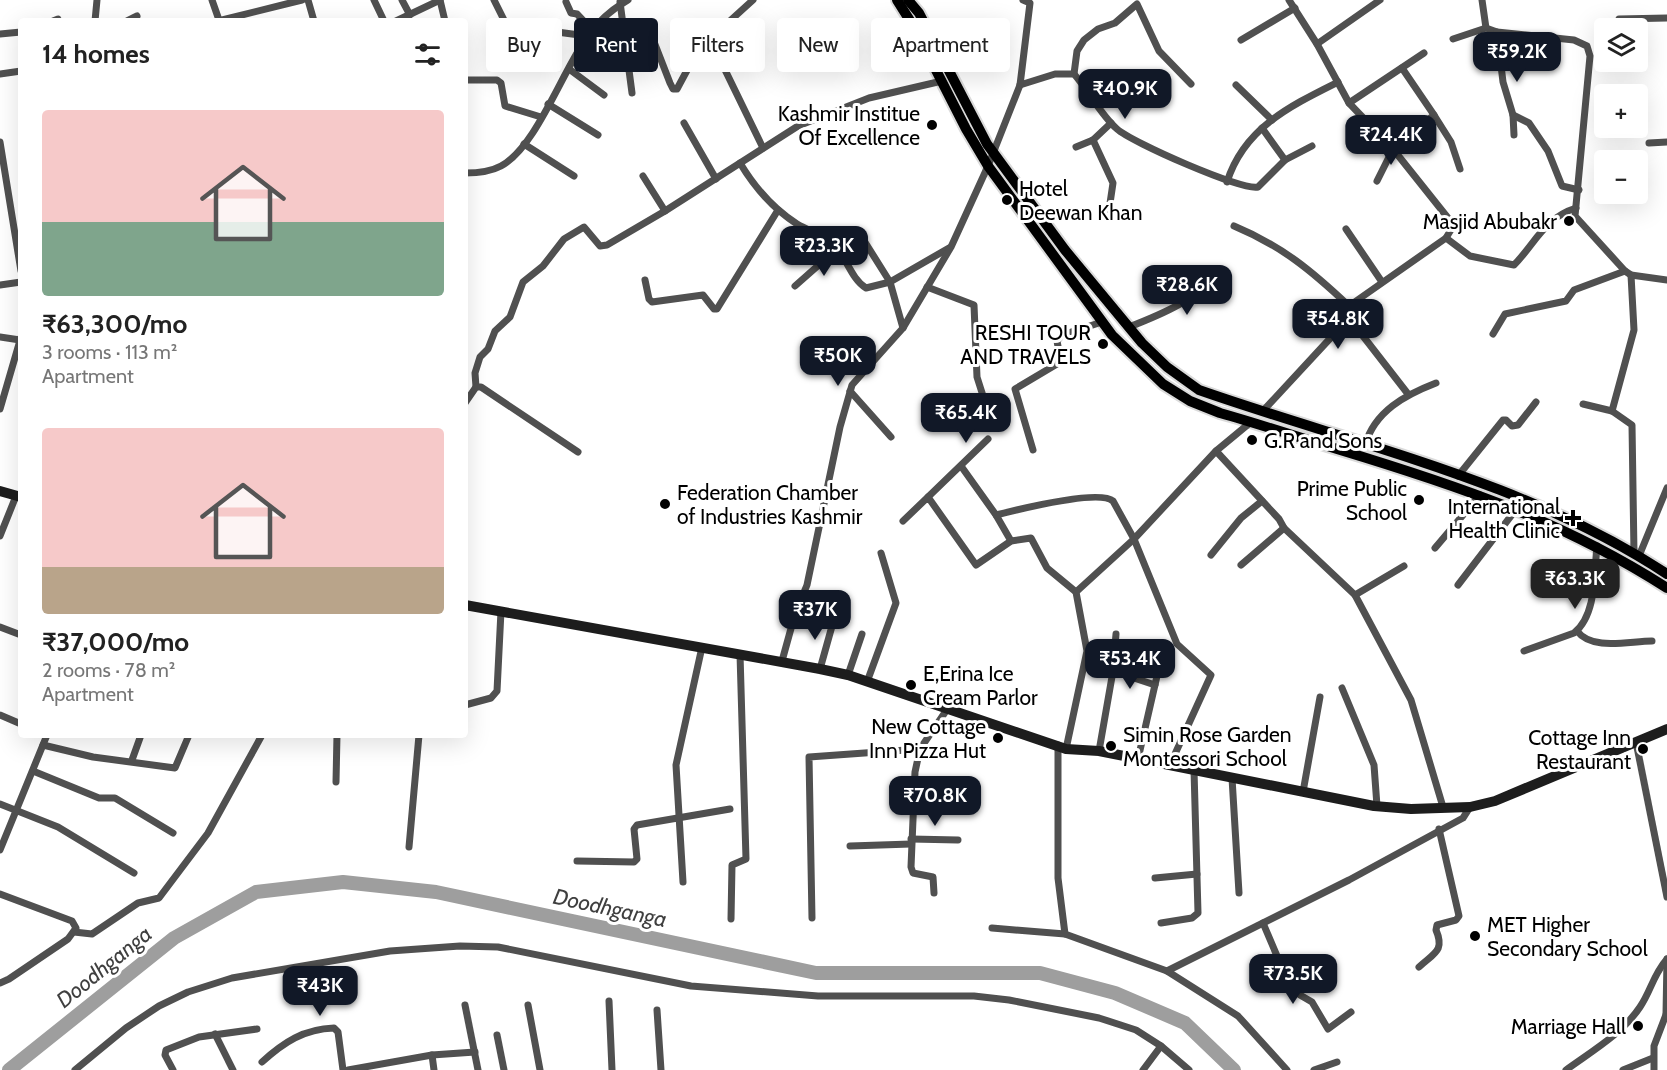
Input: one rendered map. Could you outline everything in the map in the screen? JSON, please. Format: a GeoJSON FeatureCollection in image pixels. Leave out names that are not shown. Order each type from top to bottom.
{"type":"FeatureCollection","features":[{"type":"Feature","properties":{"kind":"main road"},"geometry":{"type":"LineString","coordinates":[[897,0],[914,27],[988,166],[1102,322],[1163,384],[1190,401],[1517,508],[1597,546],[1667,588]]}},
{"type":"Feature","properties":{"kind":"main road"},"geometry":{"type":"LineString","coordinates":[[908,0],[919,13],[993,152],[1065,250],[1129,327],[1167,367],[1199,390],[1522,499],[1636,554],[1667,574]]}},
{"type":"Feature","properties":{"kind":"main road"},"geometry":{"type":"LineString","coordinates":[[0,491],[18,497]]}},
{"type":"Feature","properties":{"kind":"main road"},"geometry":{"type":"LineString","coordinates":[[468,606],[782,661],[848,675],[1062,747],[1100,751],[1377,806],[1470,807],[1495,801],[1667,729]]}},
{"type":"Feature","properties":{"kind":"street"},"geometry":{"type":"LineString","coordinates":[[95,18],[97,0]]}},
{"type":"Feature","properties":{"kind":"street"},"geometry":{"type":"LineString","coordinates":[[212,0],[217,18]]}},
{"type":"Feature","properties":{"kind":"street"},"geometry":{"type":"LineString","coordinates":[[261,0],[264,9]]}},
{"type":"Feature","properties":{"kind":"street"},"geometry":{"type":"LineString","coordinates":[[226,18],[302,0]]}},
{"type":"Feature","properties":{"kind":"street"},"geometry":{"type":"LineString","coordinates":[[308,0],[313,18]]}},
{"type":"Feature","properties":{"kind":"street"},"geometry":{"type":"LineString","coordinates":[[374,0],[383,18]]}},
{"type":"Feature","properties":{"kind":"street"},"geometry":{"type":"LineString","coordinates":[[402,0],[410,15]]}},
{"type":"Feature","properties":{"kind":"street"},"geometry":{"type":"LineString","coordinates":[[403,18],[440,0],[444,18]]}},
{"type":"Feature","properties":{"kind":"street"},"geometry":{"type":"LineString","coordinates":[[494,0],[504,20],[512,26],[574,32]]}},
{"type":"Feature","properties":{"kind":"street"},"geometry":{"type":"LineString","coordinates":[[605,18],[620,2],[628,0]]}},
{"type":"Feature","properties":{"kind":"street"},"geometry":{"type":"LineString","coordinates":[[733,18],[753,0]]}},
{"type":"Feature","properties":{"kind":"street"},"geometry":{"type":"LineString","coordinates":[[1289,0],[1317,44],[1349,103],[1393,148],[1448,218],[1452,228],[1446,238],[1349,306]]}},
{"type":"Feature","properties":{"kind":"street"},"geometry":{"type":"LineString","coordinates":[[1317,44],[1380,0]]}},
{"type":"Feature","properties":{"kind":"street"},"geometry":{"type":"LineString","coordinates":[[1482,0],[1486,28]]}},
{"type":"Feature","properties":{"kind":"street"},"geometry":{"type":"LineString","coordinates":[[782,661],[795,614],[807,585],[850,391],[858,377],[903,328],[951,247],[988,166],[1020,85],[1030,1]]}},
{"type":"Feature","properties":{"kind":"street"},"geometry":{"type":"LineString","coordinates":[[566,2],[571,13],[577,14],[580,18]]}},
{"type":"Feature","properties":{"kind":"street"},"geometry":{"type":"LineString","coordinates":[[620,2],[632,93]]}},
{"type":"Feature","properties":{"kind":"street"},"geometry":{"type":"LineString","coordinates":[[1191,84],[1159,51],[1140,2],[1115,23],[1098,29],[1084,40],[1077,51],[1074,74],[1111,123],[1122,133],[1227,182],[1254,188],[1285,160],[1312,146]]}},
{"type":"Feature","properties":{"kind":"street"},"geometry":{"type":"LineString","coordinates":[[1241,40],[1295,8]]}},
{"type":"Feature","properties":{"kind":"street"},"geometry":{"type":"LineString","coordinates":[[133,18],[137,16]]}},
{"type":"Feature","properties":{"kind":"street"},"geometry":{"type":"LineString","coordinates":[[1648,18],[1667,18]]}},
{"type":"Feature","properties":{"kind":"street"},"geometry":{"type":"LineString","coordinates":[[1453,39],[1486,28],[1497,32],[1574,40],[1590,50],[1576,208],[1577,220],[1628,273],[1634,330],[1612,411]]}},
{"type":"Feature","properties":{"kind":"street"},"geometry":{"type":"LineString","coordinates":[[0,34],[18,32]]}},
{"type":"Feature","properties":{"kind":"street"},"geometry":{"type":"LineString","coordinates":[[1497,32],[1503,82],[1513,115],[1514,135]]}},
{"type":"Feature","properties":{"kind":"street"},"geometry":{"type":"LineString","coordinates":[[658,50],[675,90],[680,87],[687,72]]}},
{"type":"Feature","properties":{"kind":"street"},"geometry":{"type":"LineString","coordinates":[[1349,103],[1424,53]]}},
{"type":"Feature","properties":{"kind":"street"},"geometry":{"type":"LineString","coordinates":[[468,172],[482,172],[502,166],[524,144],[574,60]]}},
{"type":"Feature","properties":{"kind":"street"},"geometry":{"type":"LineString","coordinates":[[1402,68],[1451,142],[1461,169]]}},
{"type":"Feature","properties":{"kind":"street"},"geometry":{"type":"LineString","coordinates":[[569,69],[604,95]]}},
{"type":"Feature","properties":{"kind":"street"},"geometry":{"type":"LineString","coordinates":[[0,74],[18,71]]}},
{"type":"Feature","properties":{"kind":"street"},"geometry":{"type":"LineString","coordinates":[[726,72],[763,148]]}},
{"type":"Feature","properties":{"kind":"street"},"geometry":{"type":"LineString","coordinates":[[1020,85],[1056,74],[1074,74]]}},
{"type":"Feature","properties":{"kind":"street"},"geometry":{"type":"LineString","coordinates":[[468,80],[497,80],[501,83],[505,106],[541,117]]}},
{"type":"Feature","properties":{"kind":"street"},"geometry":{"type":"LineString","coordinates":[[468,399],[476,387],[478,361],[491,344],[495,331],[510,317],[523,282],[543,266],[564,239],[584,227],[600,246],[604,246],[665,212],[798,126],[844,106],[942,81]]}},
{"type":"Feature","properties":{"kind":"street"},"geometry":{"type":"LineString","coordinates":[[1227,182],[1239,152],[1262,128],[1338,82]]}},
{"type":"Feature","properties":{"kind":"street"},"geometry":{"type":"LineString","coordinates":[[1236,85],[1272,120]]}},
{"type":"Feature","properties":{"kind":"street"},"geometry":{"type":"LineString","coordinates":[[549,104],[598,135]]}},
{"type":"Feature","properties":{"kind":"street"},"geometry":{"type":"LineString","coordinates":[[1377,181],[1393,148],[1434,115]]}},
{"type":"Feature","properties":{"kind":"street"},"geometry":{"type":"LineString","coordinates":[[1513,115],[1527,119],[1548,151],[1562,186],[1579,190]]}},
{"type":"Feature","properties":{"kind":"street"},"geometry":{"type":"LineString","coordinates":[[684,123],[716,179]]}},
{"type":"Feature","properties":{"kind":"street"},"geometry":{"type":"LineString","coordinates":[[1076,147],[1093,140],[1111,123]]}},
{"type":"Feature","properties":{"kind":"street"},"geometry":{"type":"LineString","coordinates":[[1262,128],[1285,160]]}},
{"type":"Feature","properties":{"kind":"street"},"geometry":{"type":"LineString","coordinates":[[1093,140],[1113,183],[1109,210]]}},
{"type":"Feature","properties":{"kind":"street"},"geometry":{"type":"LineString","coordinates":[[0,142],[18,253]]}},
{"type":"Feature","properties":{"kind":"street"},"geometry":{"type":"LineString","coordinates":[[1649,143],[1667,142]]}},
{"type":"Feature","properties":{"kind":"street"},"geometry":{"type":"LineString","coordinates":[[524,144],[574,176]]}},
{"type":"Feature","properties":{"kind":"street"},"geometry":{"type":"LineString","coordinates":[[740,163],[760,193],[778,210],[838,248],[862,286],[873,288],[890,282],[951,247]]}},
{"type":"Feature","properties":{"kind":"street"},"geometry":{"type":"LineString","coordinates":[[643,176],[665,212]]}},
{"type":"Feature","properties":{"kind":"street"},"geometry":{"type":"LineString","coordinates":[[1446,238],[1470,256],[1514,265],[1530,243],[1558,216],[1576,208]]}},
{"type":"Feature","properties":{"kind":"street"},"geometry":{"type":"LineString","coordinates":[[645,280],[648,299],[652,302],[703,295],[714,309],[717,309],[778,210]]}},
{"type":"Feature","properties":{"kind":"street"},"geometry":{"type":"LineString","coordinates":[[1234,226],[1261,237],[1290,254],[1349,306],[1349,318],[1408,394]]}},
{"type":"Feature","properties":{"kind":"street"},"geometry":{"type":"LineString","coordinates":[[1346,229],[1382,282]]}},
{"type":"Feature","properties":{"kind":"street"},"geometry":{"type":"LineString","coordinates":[[863,239],[890,282],[903,328]]}},
{"type":"Feature","properties":{"kind":"street"},"geometry":{"type":"LineString","coordinates":[[795,286],[838,248]]}},
{"type":"Feature","properties":{"kind":"street"},"geometry":{"type":"LineString","coordinates":[[1129,327],[1176,309],[1207,287],[1222,271]]}},
{"type":"Feature","properties":{"kind":"street"},"geometry":{"type":"LineString","coordinates":[[1493,334],[1505,314],[1566,301],[1574,290],[1628,273],[1667,280]]}},
{"type":"Feature","properties":{"kind":"street"},"geometry":{"type":"LineString","coordinates":[[0,285],[18,282]]}},
{"type":"Feature","properties":{"kind":"street"},"geometry":{"type":"LineString","coordinates":[[927,287],[975,305],[977,377],[984,399]]}},
{"type":"Feature","properties":{"kind":"street"},"geometry":{"type":"LineString","coordinates":[[1262,412],[1349,318]]}},
{"type":"Feature","properties":{"kind":"street"},"geometry":{"type":"LineString","coordinates":[[1033,450],[1015,389],[1057,364],[1060,357],[1057,341],[1062,335],[1102,322]]}},
{"type":"Feature","properties":{"kind":"street"},"geometry":{"type":"LineString","coordinates":[[0,337],[18,338]]}},
{"type":"Feature","properties":{"kind":"street"},"geometry":{"type":"LineString","coordinates":[[0,409],[18,348]]}},
{"type":"Feature","properties":{"kind":"street"},"geometry":{"type":"LineString","coordinates":[[1365,445],[1376,423],[1386,410],[1408,394],[1436,383]]}},
{"type":"Feature","properties":{"kind":"street"},"geometry":{"type":"LineString","coordinates":[[476,387],[482,387],[578,452]]}},
{"type":"Feature","properties":{"kind":"street"},"geometry":{"type":"LineString","coordinates":[[850,391],[891,437]]}},
{"type":"Feature","properties":{"kind":"street"},"geometry":{"type":"LineString","coordinates":[[1458,476],[1503,420],[1512,426],[1518,425],[1536,402]]}},
{"type":"Feature","properties":{"kind":"street"},"geometry":{"type":"LineString","coordinates":[[1583,404],[1612,411],[1632,427],[1636,554]]}},
{"type":"Feature","properties":{"kind":"street"},"geometry":{"type":"LineString","coordinates":[[1076,592],[1134,539],[1216,452],[1251,422]]}},
{"type":"Feature","properties":{"kind":"street"},"geometry":{"type":"LineString","coordinates":[[903,521],[988,439]]}},
{"type":"Feature","properties":{"kind":"street"},"geometry":{"type":"LineString","coordinates":[[1216,452],[1284,528],[1355,595],[1411,700],[1443,807]]}},
{"type":"Feature","properties":{"kind":"street"},"geometry":{"type":"LineString","coordinates":[[961,466],[996,515],[1011,541]]}},
{"type":"Feature","properties":{"kind":"street"},"geometry":{"type":"LineString","coordinates":[[1636,554],[1667,488]]}},
{"type":"Feature","properties":{"kind":"street"},"geometry":{"type":"LineString","coordinates":[[1434,548],[1480,495]]}},
{"type":"Feature","properties":{"kind":"street"},"geometry":{"type":"LineString","coordinates":[[0,536],[18,497]]}},
{"type":"Feature","properties":{"kind":"street"},"geometry":{"type":"LineString","coordinates":[[928,497],[974,563],[984,562],[1011,541],[1031,538],[1047,568],[1076,592],[1087,651],[1062,747],[1058,878],[1065,934]]}},
{"type":"Feature","properties":{"kind":"street"},"geometry":{"type":"LineString","coordinates":[[996,515],[1042,504],[1109,498],[1134,539],[1177,644],[1211,675],[1170,765]]}},
{"type":"Feature","properties":{"kind":"street"},"geometry":{"type":"LineString","coordinates":[[1211,555],[1241,518],[1262,501]]}},
{"type":"Feature","properties":{"kind":"street"},"geometry":{"type":"LineString","coordinates":[[1458,585],[1517,508]]}},
{"type":"Feature","properties":{"kind":"street"},"geometry":{"type":"LineString","coordinates":[[1241,565],[1284,528]]}},
{"type":"Feature","properties":{"kind":"street"},"geometry":{"type":"LineString","coordinates":[[1524,651],[1577,631],[1586,618],[1592,596],[1597,546]]}},
{"type":"Feature","properties":{"kind":"street"},"geometry":{"type":"LineString","coordinates":[[867,682],[896,603],[880,553]]}},
{"type":"Feature","properties":{"kind":"street"},"geometry":{"type":"LineString","coordinates":[[1355,595],[1404,566]]}},
{"type":"Feature","properties":{"kind":"street"},"geometry":{"type":"LineString","coordinates":[[468,704],[491,698],[497,691],[501,611]]}},
{"type":"Feature","properties":{"kind":"street"},"geometry":{"type":"LineString","coordinates":[[820,669],[834,620]]}},
{"type":"Feature","properties":{"kind":"street"},"geometry":{"type":"LineString","coordinates":[[0,627],[18,634]]}},
{"type":"Feature","properties":{"kind":"street"},"geometry":{"type":"LineString","coordinates":[[1577,631],[1583,639],[1593,642],[1652,641]]}},
{"type":"Feature","properties":{"kind":"street"},"geometry":{"type":"LineString","coordinates":[[848,675],[862,634]]}},
{"type":"Feature","properties":{"kind":"street"},"geometry":{"type":"LineString","coordinates":[[1100,751],[1113,671],[1116,634]]}},
{"type":"Feature","properties":{"kind":"street"},"geometry":{"type":"LineString","coordinates":[[683,882],[676,765],[702,647]]}},
{"type":"Feature","properties":{"kind":"street"},"geometry":{"type":"LineString","coordinates":[[731,919],[732,865],[746,859],[740,654]]}},
{"type":"Feature","properties":{"kind":"street"},"geometry":{"type":"LineString","coordinates":[[1138,759],[1160,663]]}},
{"type":"Feature","properties":{"kind":"street"},"geometry":{"type":"LineString","coordinates":[[1113,671],[1155,685]]}},
{"type":"Feature","properties":{"kind":"street"},"geometry":{"type":"LineString","coordinates":[[1342,688],[1374,765],[1377,806]]}},
{"type":"Feature","properties":{"kind":"street"},"geometry":{"type":"LineString","coordinates":[[1303,792],[1320,697]]}},
{"type":"Feature","properties":{"kind":"street"},"geometry":{"type":"LineString","coordinates":[[934,893],[933,877],[912,870],[911,841],[915,772],[920,749],[948,708]]}},
{"type":"Feature","properties":{"kind":"street"},"geometry":{"type":"LineString","coordinates":[[0,715],[18,722]]}},
{"type":"Feature","properties":{"kind":"street"},"geometry":{"type":"LineString","coordinates":[[0,850],[46,738]]}},
{"type":"Feature","properties":{"kind":"street"},"geometry":{"type":"LineString","coordinates":[[132,760],[140,738]]}},
{"type":"Feature","properties":{"kind":"street"},"geometry":{"type":"LineString","coordinates":[[43,745],[93,757],[132,760],[175,768],[188,738]]}},
{"type":"Feature","properties":{"kind":"street"},"geometry":{"type":"LineString","coordinates":[[74,932],[92,934],[138,903],[159,898],[208,833],[260,738]]}},
{"type":"Feature","properties":{"kind":"street"},"geometry":{"type":"LineString","coordinates":[[336,782],[337,738]]}},
{"type":"Feature","properties":{"kind":"street"},"geometry":{"type":"LineString","coordinates":[[409,847],[419,738]]}},
{"type":"Feature","properties":{"kind":"street"},"geometry":{"type":"LineString","coordinates":[[1636,742],[1667,897]]}},
{"type":"Feature","properties":{"kind":"street"},"geometry":{"type":"LineString","coordinates":[[812,918],[809,757],[920,749]]}},
{"type":"Feature","properties":{"kind":"street"},"geometry":{"type":"LineString","coordinates":[[1161,923],[1192,918],[1197,915],[1194,770]]}},
{"type":"Feature","properties":{"kind":"street"},"geometry":{"type":"LineString","coordinates":[[33,771],[99,798],[115,798],[173,833]]}},
{"type":"Feature","properties":{"kind":"street"},"geometry":{"type":"LineString","coordinates":[[1232,778],[1239,892]]}},
{"type":"Feature","properties":{"kind":"street"},"geometry":{"type":"LineString","coordinates":[[0,804],[74,835],[134,873]]}},
{"type":"Feature","properties":{"kind":"street"},"geometry":{"type":"LineString","coordinates":[[1167,971],[1349,880],[1466,816],[1470,807]]}},
{"type":"Feature","properties":{"kind":"street"},"geometry":{"type":"LineString","coordinates":[[577,861],[634,862],[638,856],[635,826],[730,809]]}},
{"type":"Feature","properties":{"kind":"street"},"geometry":{"type":"LineString","coordinates":[[1419,967],[1440,946],[1441,940],[1436,930],[1437,925],[1456,920],[1459,916],[1439,829]]}},
{"type":"Feature","properties":{"kind":"street"},"geometry":{"type":"LineString","coordinates":[[850,846],[958,840]]}},
{"type":"Feature","properties":{"kind":"street"},"geometry":{"type":"LineString","coordinates":[[1155,878],[1197,874]]}},
{"type":"Feature","properties":{"kind":"street"},"geometry":{"type":"LineString","coordinates":[[0,894],[72,921],[76,928],[74,932],[9,979],[0,982]]}},
{"type":"Feature","properties":{"kind":"street"},"geometry":{"type":"LineString","coordinates":[[1263,923],[1283,970],[1300,995],[1312,1002],[1328,1029],[1351,1012]]}},
{"type":"Feature","properties":{"kind":"street"},"geometry":{"type":"LineString","coordinates":[[992,928],[1065,934],[1167,971],[1238,1016],[1287,1070]]}},
{"type":"Feature","properties":{"kind":"street"},"geometry":{"type":"LineString","coordinates":[[75,1070],[126,1028],[159,1006],[188,992],[232,978],[390,951],[460,946],[498,947],[691,987],[818,996],[974,996],[1009,1000],[1099,1018],[1136,1030],[1161,1046],[1189,1070]]}},
{"type":"Feature","properties":{"kind":"street"},"geometry":{"type":"LineString","coordinates":[[1654,1070],[1653,1058],[1666,1014],[1667,959]]}},
{"type":"Feature","properties":{"kind":"street"},"geometry":{"type":"LineString","coordinates":[[1566,1070],[1632,1019],[1642,1005],[1656,971],[1667,959]]}},
{"type":"Feature","properties":{"kind":"street"},"geometry":{"type":"LineString","coordinates":[[609,1001],[612,1070]]}},
{"type":"Feature","properties":{"kind":"street"},"geometry":{"type":"LineString","coordinates":[[465,1005],[478,1070]]}},
{"type":"Feature","properties":{"kind":"street"},"geometry":{"type":"LineString","coordinates":[[528,1005],[540,1070]]}},
{"type":"Feature","properties":{"kind":"street"},"geometry":{"type":"LineString","coordinates":[[657,1010],[661,1070]]}},
{"type":"Feature","properties":{"kind":"street"},"geometry":{"type":"LineString","coordinates":[[262,1062],[289,1039],[305,1032],[334,1028],[338,1032],[343,1070]]}},
{"type":"Feature","properties":{"kind":"street"},"geometry":{"type":"LineString","coordinates":[[173,1070],[165,1055],[166,1050],[187,1041],[215,1034],[257,1029]]}},
{"type":"Feature","properties":{"kind":"street"},"geometry":{"type":"LineString","coordinates":[[215,1034],[233,1070]]}},
{"type":"Feature","properties":{"kind":"street"},"geometry":{"type":"LineString","coordinates":[[497,1035],[504,1070]]}},
{"type":"Feature","properties":{"kind":"street"},"geometry":{"type":"LineString","coordinates":[[1143,1070],[1161,1046]]}},
{"type":"Feature","properties":{"kind":"street"},"geometry":{"type":"LineString","coordinates":[[350,1070],[432,1055],[475,1052]]}},
{"type":"Feature","properties":{"kind":"street"},"geometry":{"type":"LineString","coordinates":[[432,1055],[434,1070]]}},
{"type":"Feature","properties":{"kind":"street"},"geometry":{"type":"LineString","coordinates":[[1623,1070],[1653,1058]]}},
{"type":"Feature","properties":{"kind":"street"},"geometry":{"type":"LineString","coordinates":[[1578,1061],[1582,1070]]}},
{"type":"Feature","properties":{"kind":"street"},"geometry":{"type":"LineString","coordinates":[[391,1062],[392,1070]]}},
{"type":"Feature","properties":{"kind":"street"},"geometry":{"type":"LineString","coordinates":[[1314,1070],[1337,1062]]}},
{"type":"Feature","properties":{"kind":"waterway","name":"Doodhganga"},"geometry":{"type":"LineString","coordinates":[[9,1070],[174,938],[256,892],[343,882],[436,892],[816,973],[1040,973],[1115,993],[1185,1023],[1234,1070]]}},
{"type":"Feature","properties":{"kind":"place","name":"Kashmir Institue Of Excellence"},"geometry":{"type":"Point","coordinates":[932,125]}},
{"type":"Feature","properties":{"kind":"place","name":"Hotel Deewan Khan"},"geometry":{"type":"Point","coordinates":[1007,200]}},
{"type":"Feature","properties":{"kind":"place","name":"Masjid Abubakr"},"geometry":{"type":"Point","coordinates":[1569,221]}},
{"type":"Feature","properties":{"kind":"place","name":"RESHI TOUR AND TRAVELS"},"geometry":{"type":"Point","coordinates":[1103,344]}},
{"type":"Feature","properties":{"kind":"place","name":"G.R and Sons"},"geometry":{"type":"Point","coordinates":[1252,440]}},
{"type":"Feature","properties":{"kind":"place","name":"Prime Public School"},"geometry":{"type":"Point","coordinates":[1419,500]}},
{"type":"Feature","properties":{"kind":"place","name":"Federation Chamber of Industries Kashmir"},"geometry":{"type":"Point","coordinates":[665,504]}},
{"type":"Feature","properties":{"kind":"place","name":"International Health Clinic"},"geometry":{"type":"Point","coordinates":[1573,518]}},
{"type":"Feature","properties":{"kind":"place","name":"E,Erina Ice Cream Parlor"},"geometry":{"type":"Point","coordinates":[911,685]}},
{"type":"Feature","properties":{"kind":"place","name":"New Cottage Inn Pizza Hut"},"geometry":{"type":"Point","coordinates":[998,738]}},
{"type":"Feature","properties":{"kind":"place","name":"Simin Rose Garden Montessori School"},"geometry":{"type":"Point","coordinates":[1111,746]}},
{"type":"Feature","properties":{"kind":"place","name":"Cottage Inn Restaurant"},"geometry":{"type":"Point","coordinates":[1643,749]}},
{"type":"Feature","properties":{"kind":"place","name":"MET Higher Secondary School"},"geometry":{"type":"Point","coordinates":[1475,936]}},
{"type":"Feature","properties":{"kind":"place","name":"Marriage Hall"},"geometry":{"type":"Point","coordinates":[1638,1026]}}]}
